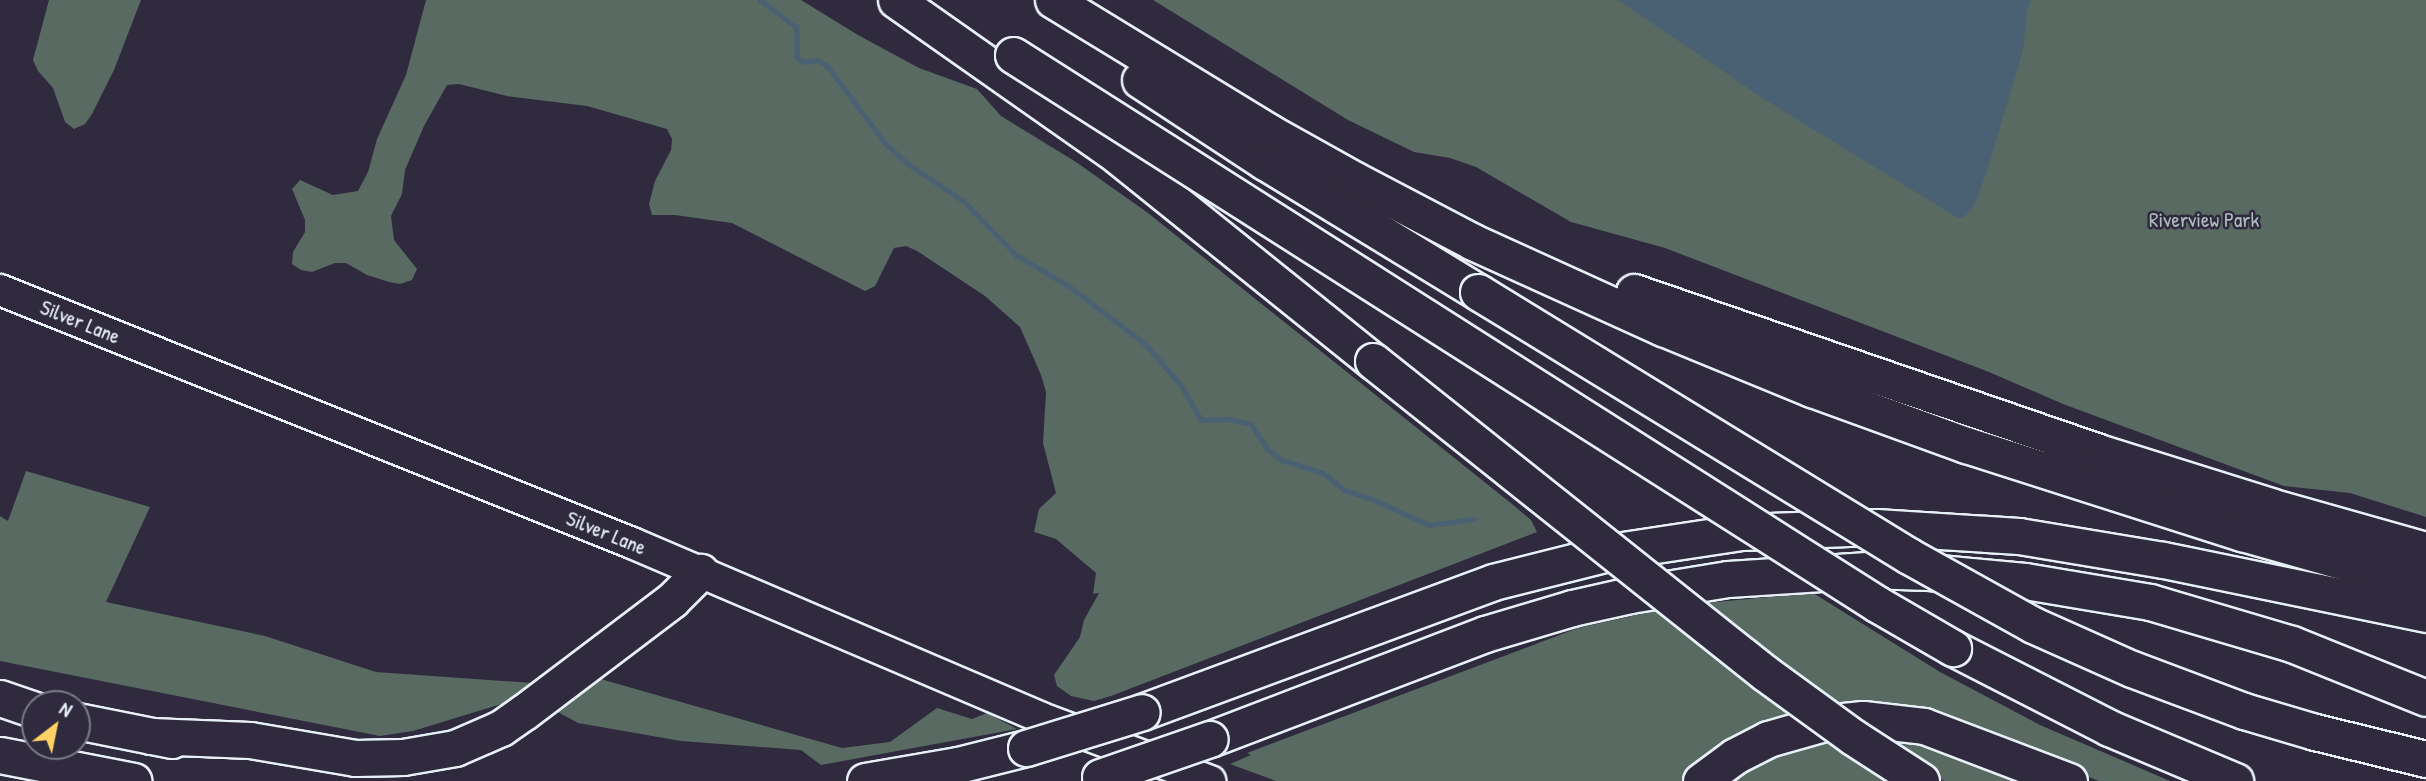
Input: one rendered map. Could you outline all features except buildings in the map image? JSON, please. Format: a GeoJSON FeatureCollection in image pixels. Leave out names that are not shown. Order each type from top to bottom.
{"type":"FeatureCollection","features":[{"type":"Feature","properties":{"kind":"highway"},"geometry":{"type":"LineString","coordinates":[[896,0],[1007,64],[1877,604],[1953,648],[2109,728],[2235,781]]}},
{"type":"Feature","properties":{"kind":"highway"},"geometry":{"type":"LineString","coordinates":[[926,0],[1765,673],[1853,737],[1921,781]]}},
{"type":"Feature","properties":{"kind":"highway"},"geometry":{"type":"LineString","coordinates":[[1027,0],[1202,122],[1909,556],[2033,625],[2122,665],[2221,703],[2315,732],[2426,758]]}},
{"type":"Feature","properties":{"kind":"highway"},"geometry":{"type":"LineString","coordinates":[[1053,0],[1269,132],[1402,206],[1635,316],[1861,407],[2169,511],[2426,585]]}},
{"type":"Feature","properties":{"kind":"highway"},"geometry":{"type":"LineString","coordinates":[[1402,206],[1520,244],[1637,293],[1765,339],[2072,443],[2270,506],[2426,550]]}},
{"type":"Feature","properties":{"kind":"highway"},"geometry":{"type":"LineString","coordinates":[[865,781],[958,765],[1026,748],[1142,712],[1493,582],[1616,551],[1755,531],[1876,527],[2019,536],[2132,554],[2426,614]]}},
{"type":"Feature","properties":{"kind":"highway"},"geometry":{"type":"LineString","coordinates":[[1094,779],[1210,739],[1485,634],[1572,608],[1630,595],[1728,579],[1868,570],[1929,572],[2015,580],[2150,602],[2292,644],[2426,698]]}},
{"type":"Feature","properties":{"kind":"highway"},"geometry":{"type":"LineString","coordinates":[[151,736],[250,740],[355,758],[403,757],[455,748],[501,728],[524,712],[672,600],[700,572]]}},
{"type":"Feature","properties":{"kind":"highway"},"geometry":{"type":"LineString","coordinates":[[0,698],[21,706]]}},
{"type":"Feature","properties":{"kind":"highway"},"geometry":{"type":"LineString","coordinates":[[0,706],[21,709]]}},
{"type":"Feature","properties":{"kind":"highway"},"geometry":{"type":"LineString","coordinates":[[1701,781],[1735,755],[1790,731],[1824,723],[1873,719],[1904,722],[1947,733],[2070,781]]}},
{"type":"Feature","properties":{"kind":"highway"},"geometry":{"type":"LineString","coordinates":[[91,724],[386,781]]}},
{"type":"Feature","properties":{"kind":"highway"},"geometry":{"type":"LineString","coordinates":[[0,755],[134,781]]}},
{"type":"Feature","properties":{"kind":"highway"},"geometry":{"type":"LineString","coordinates":[[0,775],[31,781]]}},
{"type":"Feature","properties":{"kind":"main road","name":"Silver Lane"},"geometry":{"type":"LineString","coordinates":[[0,290],[700,572],[1038,717],[1210,781]]}},
{"type":"Feature","properties":{"kind":"green space"},"geometry":{"type":"Polygon","coordinates":[[[49,0],[141,0],[114,70],[92,114],[85,124],[74,129],[65,122],[53,88],[38,71],[33,60],[49,0]]]}},
{"type":"Feature","properties":{"kind":"green space"},"geometry":{"type":"Polygon","coordinates":[[[426,0],[801,0],[919,68],[977,89],[1001,116],[1076,162],[1148,213],[1512,504],[1531,520],[1537,532],[1111,696],[1094,701],[1071,696],[1057,686],[1054,675],[1080,637],[1084,620],[1099,593],[1093,594],[1096,573],[1056,539],[1034,532],[1039,509],[1056,493],[1043,443],[1046,392],[1041,375],[1020,327],[985,296],[917,251],[906,246],[894,248],[875,286],[865,291],[732,223],[675,215],[652,215],[649,204],[655,181],[671,150],[672,139],[667,129],[587,106],[507,96],[459,84],[447,85],[424,126],[405,170],[402,194],[391,216],[394,240],[417,269],[412,280],[400,284],[389,282],[367,275],[346,263],[335,263],[312,272],[301,270],[292,264],[293,252],[305,232],[305,220],[292,189],[300,180],[333,195],[358,191],[368,172],[377,139],[406,75],[426,0]]]}},
{"type":"Feature","properties":{"kind":"green space","name":"Riverview Park"},"geometry":{"type":"Polygon","coordinates":[[[1153,0],[2426,0],[2426,517],[2350,493],[2284,486],[2063,404],[1989,372],[1665,248],[1571,222],[1476,167],[1450,158],[1414,152],[1348,120],[1153,0]]]}},
{"type":"Feature","properties":{"kind":"green space"},"geometry":{"type":"Polygon","coordinates":[[[26,471],[150,507],[106,602],[265,636],[376,672],[533,683],[508,702],[413,731],[380,736],[0,661],[0,516],[8,521],[26,471]]]}},
{"type":"Feature","properties":{"kind":"green space"},"geometry":{"type":"Polygon","coordinates":[[[1813,593],[1940,672],[2040,725],[2170,781],[2099,781],[1960,724],[1833,710],[1696,604],[1813,593]]]}},
{"type":"Feature","properties":{"kind":"green space"},"geometry":{"type":"Polygon","coordinates":[[[1663,609],[1801,718],[1712,754],[1683,781],[1276,781],[1230,764],[1251,755],[1247,753],[1578,628],[1663,609]]]}},
{"type":"Feature","properties":{"kind":"green space"},"geometry":{"type":"Polygon","coordinates":[[[597,678],[842,748],[890,742],[937,708],[972,719],[987,713],[1017,729],[821,765],[801,750],[681,741],[578,723],[556,711],[597,678]]]}},
{"type":"Feature","properties":{"kind":"green space"},"geometry":{"type":"Polygon","coordinates":[[[1889,733],[2038,781],[1944,781],[1869,735],[1889,733]]]}},
{"type":"Feature","properties":{"kind":"green space"},"geometry":{"type":"Polygon","coordinates":[[[1825,736],[1893,781],[1716,781],[1756,756],[1825,736]]]}},
{"type":"Feature","properties":{"kind":"water"},"geometry":{"type":"Polygon","coordinates":[[[1618,0],[2031,0],[2027,11],[2023,50],[1987,171],[1973,208],[1964,217],[1958,218],[1767,101],[1618,0]]]}},
{"type":"Feature","properties":{"kind":"waterway"},"geometry":{"type":"LineString","coordinates":[[760,0],[796,27],[797,57],[803,62],[818,60],[827,66],[884,142],[908,164],[963,201],[1016,255],[1070,287],[1145,344],[1180,384],[1201,420],[1228,419],[1251,424],[1267,449],[1282,460],[1323,473],[1344,490],[1372,499],[1429,525],[1474,519]]}}]}
